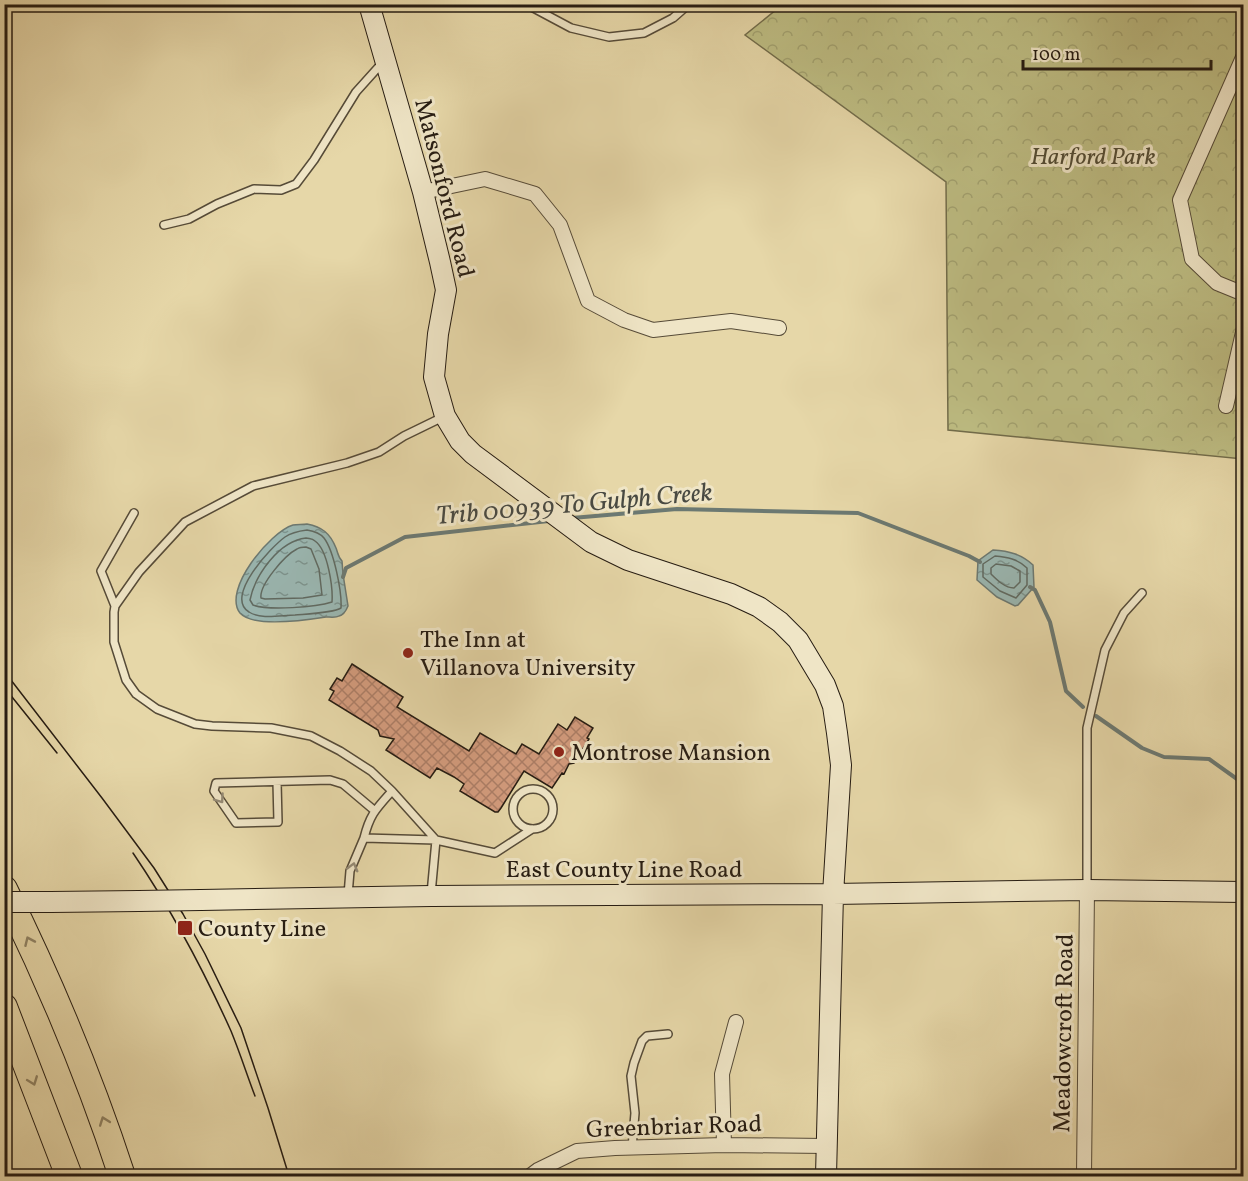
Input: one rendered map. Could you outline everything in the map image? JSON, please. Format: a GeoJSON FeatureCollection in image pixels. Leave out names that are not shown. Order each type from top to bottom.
{"type":"FeatureCollection","features":[{"type":"Feature","properties":{"kind":"highway"},"geometry":{"type":"LineString","coordinates":[[4,889],[50,987],[79,1057],[122,1176]]}},
{"type":"Feature","properties":{"kind":"highway"},"geometry":{"type":"LineString","coordinates":[[4,1007],[69,1176]]}},
{"type":"Feature","properties":{"kind":"main road","name":"Matsonford Road"},"geometry":{"type":"LineString","coordinates":[[369,4],[423,192],[440,262],[446,291],[438,334],[434,377],[446,416],[460,441],[473,454],[591,542],[628,560],[731,594],[759,607],[780,622],[798,640],[825,685],[833,706],[841,765],[833,894],[826,1176]]}},
{"type":"Feature","properties":{"kind":"main road","name":"East County Line Road"},"geometry":{"type":"LineString","coordinates":[[4,902],[1087,890],[1244,892]]}},
{"type":"Feature","properties":{"kind":"street"},"geometry":{"type":"LineString","coordinates":[[1244,55],[1180,200],[1192,259],[1218,284],[1244,294]]}},
{"type":"Feature","properties":{"kind":"street"},"geometry":{"type":"LineString","coordinates":[[423,192],[485,179],[535,194],[560,225],[588,301],[624,320],[653,330],[731,321],[779,328]]}},
{"type":"Feature","properties":{"kind":"street"},"geometry":{"type":"LineString","coordinates":[[1226,406],[1244,328]]}},
{"type":"Feature","properties":{"kind":"street","name":"Meadowcroft Road"},"geometry":{"type":"LineString","coordinates":[[1084,1176],[1087,890]]}},
{"type":"Feature","properties":{"kind":"street"},"geometry":{"type":"LineString","coordinates":[[724,1145],[722,1074],[736,1022]]}},
{"type":"Feature","properties":{"kind":"street","name":"Greenbriar Road"},"geometry":{"type":"LineString","coordinates":[[530,1176],[577,1151],[724,1145],[826,1146]]}},
{"type":"Feature","properties":{"kind":"lane"},"geometry":{"type":"LineString","coordinates":[[526,4],[572,28],[609,37],[644,33],[673,18],[689,4]]}},
{"type":"Feature","properties":{"kind":"lane"},"geometry":{"type":"LineString","coordinates":[[164,225],[189,219],[217,204],[254,189],[281,190],[296,184],[314,160],[356,92],[385,60]]}},
{"type":"Feature","properties":{"kind":"lane"},"geometry":{"type":"LineString","coordinates":[[431,896],[436,840],[371,771],[311,736],[271,728],[195,724],[157,709],[136,694],[126,680],[114,642],[114,612],[139,572],[185,522],[253,486],[347,463],[379,452],[404,436],[446,416]]}},
{"type":"Feature","properties":{"kind":"lane"},"geometry":{"type":"LineString","coordinates":[[116,606],[101,570],[134,513]]}},
{"type":"Feature","properties":{"kind":"lane"},"geometry":{"type":"LineString","coordinates":[[1087,890],[1087,728],[1105,650],[1124,613],[1142,593]]}},
{"type":"Feature","properties":{"kind":"lane"},"geometry":{"type":"LineString","coordinates":[[277,782],[278,822],[236,823],[214,791],[216,783],[330,780],[343,784],[375,811]]}},
{"type":"Feature","properties":{"kind":"lane"},"geometry":{"type":"LineString","coordinates":[[364,838],[436,840],[495,853],[532,829],[549,822],[553,804],[541,790],[534,789],[522,792],[513,808],[521,825],[532,829]]}},
{"type":"Feature","properties":{"kind":"lane"},"geometry":{"type":"LineString","coordinates":[[348,897],[350,872],[369,820],[392,791]]}},
{"type":"Feature","properties":{"kind":"lane"},"geometry":{"type":"LineString","coordinates":[[632,1148],[635,1113],[631,1076],[634,1063],[642,1041],[647,1036],[668,1034]]}},
{"type":"Feature","properties":{"kind":"green space","name":"Harford Park"},"geometry":{"type":"Polygon","coordinates":[[[782,5],[1243,5],[1243,459],[948,430],[946,182],[745,35],[782,5]]]}},
{"type":"Feature","properties":{"kind":"water"},"geometry":{"type":"Polygon","coordinates":[[[307,524],[321,529],[328,535],[342,561],[348,606],[345,612],[336,617],[281,622],[247,618],[240,613],[236,603],[237,591],[251,563],[272,538],[283,530],[293,525],[307,524]]]}},
{"type":"Feature","properties":{"kind":"water"},"geometry":{"type":"Polygon","coordinates":[[[993,550],[1014,554],[1033,565],[1034,587],[1018,605],[1015,606],[997,597],[977,580],[978,561],[993,550]]]}},
{"type":"Feature","properties":{"kind":"building"},"geometry":{"type":"Polygon","coordinates":[[[352,664],[403,697],[397,707],[469,751],[480,733],[516,754],[522,744],[539,754],[558,724],[567,730],[575,717],[593,728],[574,763],[569,764],[552,788],[524,771],[501,808],[495,812],[460,791],[464,784],[454,777],[437,768],[430,778],[386,750],[394,739],[380,736],[378,730],[329,700],[334,691],[330,689],[337,678],[342,681],[352,664]]]}},
{"type":"Feature","properties":{"kind":"waterway","name":"Trib 00939 To Gulph Creek"},"geometry":{"type":"LineString","coordinates":[[572,518],[677,509],[858,513],[980,562]]}},
{"type":"Feature","properties":{"kind":"waterway","name":"Trib 00939 To Gulph Creek"},"geometry":{"type":"LineString","coordinates":[[343,577],[346,568],[405,537],[549,521]]}},
{"type":"Feature","properties":{"kind":"waterway","name":"Trib 00939 To Gulph Creek"},"geometry":{"type":"LineString","coordinates":[[1030,587],[1035,590],[1050,622],[1066,691],[1083,707]]}},
{"type":"Feature","properties":{"kind":"waterway","name":"Trib 00939 To Gulph Creek"},"geometry":{"type":"LineString","coordinates":[[1096,716],[1142,748],[1164,757],[1209,759],[1244,784]]}},
{"type":"Feature","properties":{"kind":"tram line"},"geometry":{"type":"LineString","coordinates":[[4,671],[154,868],[183,914],[241,1028],[289,1176]]}},
{"type":"Feature","properties":{"kind":"tram line"},"geometry":{"type":"LineString","coordinates":[[4,687],[57,753]]}},
{"type":"Feature","properties":{"kind":"tram line"},"geometry":{"type":"LineString","coordinates":[[133,853],[186,940],[209,985],[231,1031],[255,1096]]}},
{"type":"Feature","properties":{"kind":"place","name":"The Inn at Villanova University"},"geometry":{"type":"Point","coordinates":[408,653]}},
{"type":"Feature","properties":{"kind":"place","name":"Montrose Mansion"},"geometry":{"type":"Point","coordinates":[559,752]}},
{"type":"Feature","properties":{"kind":"place","name":"County Line"},"geometry":{"type":"Point","coordinates":[185,928]}}]}
